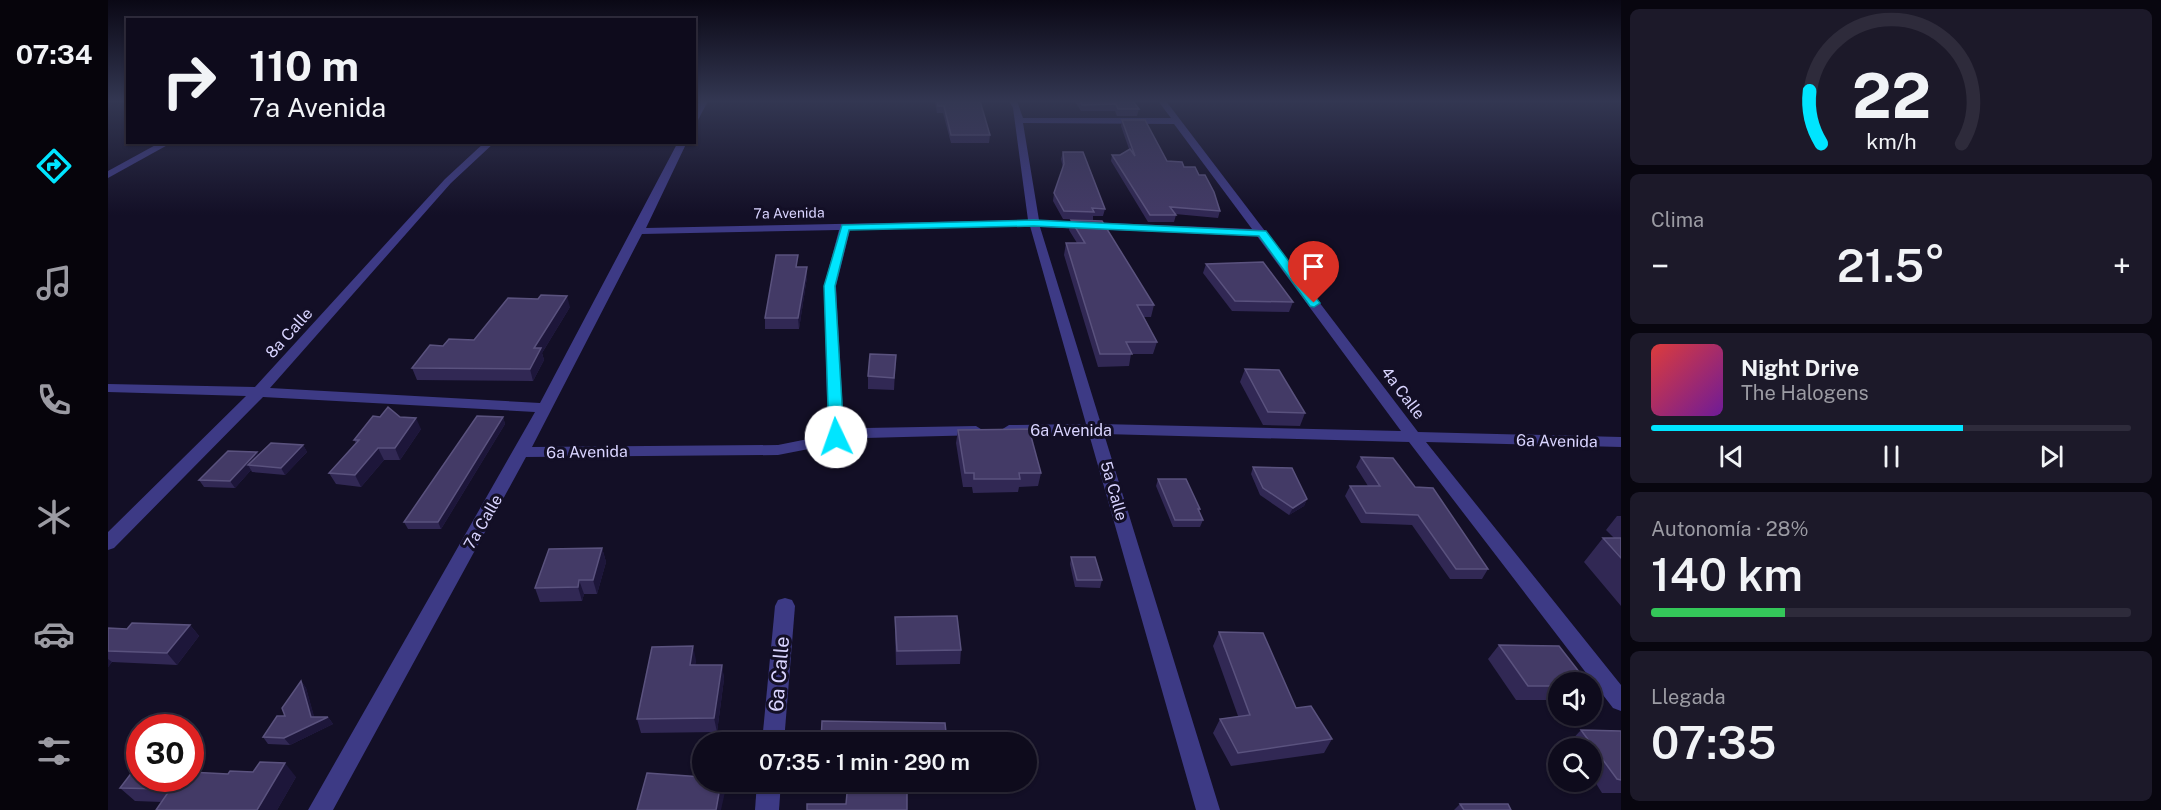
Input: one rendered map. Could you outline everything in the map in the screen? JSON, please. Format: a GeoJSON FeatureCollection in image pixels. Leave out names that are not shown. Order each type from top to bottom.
{"type":"FeatureCollection","features":[{"type":"Feature","properties":{"kind":"street","name":"5a Calle"},"geometry":{"type":"LineString","coordinates":[[1021,139],[1034,223],[1208,810]]}},
{"type":"Feature","properties":{"kind":"street","name":"4a Calle"},"geometry":{"type":"LineString","coordinates":[[1190,139],[1414,438],[1621,701]]}},
{"type":"Feature","properties":{"kind":"street"},"geometry":{"type":"LineString","coordinates":[[108,175],[165,144]]}},
{"type":"Feature","properties":{"kind":"street","name":"8a Calle"},"geometry":{"type":"LineString","coordinates":[[108,543],[259,392],[448,181],[489,144]]}},
{"type":"Feature","properties":{"kind":"street","name":"7a Calle"},"geometry":{"type":"LineString","coordinates":[[320,810],[523,452],[640,231],[682,144]]}},
{"type":"Feature","properties":{"kind":"street","name":"7a Avenida"},"geometry":{"type":"LineString","coordinates":[[640,231],[1034,223],[1262,233]]}},
{"type":"Feature","properties":{"kind":"street"},"geometry":{"type":"LineString","coordinates":[[836,437],[830,286],[845,227]]}},
{"type":"Feature","properties":{"kind":"street"},"geometry":{"type":"LineString","coordinates":[[108,388],[259,392],[545,408]]}},
{"type":"Feature","properties":{"kind":"street","name":"6a Avenida"},"geometry":{"type":"LineString","coordinates":[[523,452],[778,450],[865,433],[1096,429],[1621,442]]}},
{"type":"Feature","properties":{"kind":"street","name":"6a Calle"},"geometry":{"type":"LineString","coordinates":[[774,732],[784,606]]}},
{"type":"Feature","properties":{"kind":"street"},"geometry":{"type":"LineString","coordinates":[[767,810],[768,792]]}},
{"type":"Feature","properties":{"kind":"building"},"geometry":{"type":"Polygon","coordinates":[[[1129,139],[1155,139],[1167,161],[1182,162],[1184,167],[1195,167],[1199,175],[1205,175],[1220,211],[1170,207],[1176,215],[1150,215],[1112,155],[1120,155],[1130,149],[1135,156],[1129,139]]]}},
{"type":"Feature","properties":{"kind":"building"},"geometry":{"type":"Polygon","coordinates":[[[1063,152],[1083,152],[1105,209],[1092,208],[1094,212],[1064,211],[1054,193],[1064,164],[1063,152]]]}},
{"type":"Feature","properties":{"kind":"building"},"geometry":{"type":"Polygon","coordinates":[[[1071,220],[1102,221],[1154,305],[1137,305],[1157,342],[1126,342],[1132,354],[1100,354],[1066,243],[1085,243],[1071,220]]]}},
{"type":"Feature","properties":{"kind":"building"},"geometry":{"type":"Polygon","coordinates":[[[776,255],[798,255],[796,267],[807,267],[798,318],[765,318],[776,255]]]}},
{"type":"Feature","properties":{"kind":"building"},"geometry":{"type":"Polygon","coordinates":[[[1263,262],[1293,302],[1235,301],[1206,264],[1263,262]]]}},
{"type":"Feature","properties":{"kind":"building"},"geometry":{"type":"Polygon","coordinates":[[[541,295],[567,296],[534,348],[541,348],[530,369],[412,368],[430,345],[443,346],[449,339],[474,340],[508,298],[538,299],[541,295]]]}},
{"type":"Feature","properties":{"kind":"building"},"geometry":{"type":"Polygon","coordinates":[[[870,354],[896,355],[894,378],[868,376],[870,354]]]}},
{"type":"Feature","properties":{"kind":"building"},"geometry":{"type":"Polygon","coordinates":[[[1245,369],[1279,370],[1305,413],[1268,412],[1245,369]]]}},
{"type":"Feature","properties":{"kind":"building"},"geometry":{"type":"Polygon","coordinates":[[[388,407],[400,417],[416,418],[395,448],[378,448],[355,475],[329,473],[359,440],[354,440],[373,416],[380,417],[388,407]]]}},
{"type":"Feature","properties":{"kind":"building"},"geometry":{"type":"Polygon","coordinates":[[[477,416],[503,417],[438,522],[404,522],[477,416]]]}},
{"type":"Feature","properties":{"kind":"building"},"geometry":{"type":"Polygon","coordinates":[[[1029,429],[1041,473],[1019,473],[1020,479],[974,479],[974,473],[965,473],[958,430],[1029,429]]]}},
{"type":"Feature","properties":{"kind":"building"},"geometry":{"type":"Polygon","coordinates":[[[271,443],[303,445],[281,468],[248,465],[271,443]]]}},
{"type":"Feature","properties":{"kind":"building"},"geometry":{"type":"Polygon","coordinates":[[[228,451],[257,452],[230,481],[199,480],[228,451]]]}},
{"type":"Feature","properties":{"kind":"building"},"geometry":{"type":"Polygon","coordinates":[[[1361,457],[1393,458],[1415,487],[1433,488],[1488,569],[1456,569],[1418,515],[1366,513],[1350,486],[1380,486],[1361,457]]]}},
{"type":"Feature","properties":{"kind":"building"},"geometry":{"type":"Polygon","coordinates":[[[1253,467],[1292,468],[1307,499],[1293,508],[1263,488],[1253,467]]]}},
{"type":"Feature","properties":{"kind":"building"},"geometry":{"type":"Polygon","coordinates":[[[1158,479],[1186,479],[1203,520],[1175,520],[1158,479]]]}},
{"type":"Feature","properties":{"kind":"building"},"geometry":{"type":"Polygon","coordinates":[[[1603,538],[1621,538],[1621,558],[1603,538]]]}},
{"type":"Feature","properties":{"kind":"building"},"geometry":{"type":"Polygon","coordinates":[[[602,548],[593,580],[579,580],[578,587],[535,588],[549,549],[602,548]]]}},
{"type":"Feature","properties":{"kind":"building"},"geometry":{"type":"Polygon","coordinates":[[[1071,557],[1095,557],[1102,580],[1077,580],[1071,557]]]}},
{"type":"Feature","properties":{"kind":"building"},"geometry":{"type":"Polygon","coordinates":[[[957,616],[961,650],[897,651],[895,617],[957,616]]]}},
{"type":"Feature","properties":{"kind":"building"},"geometry":{"type":"Polygon","coordinates":[[[132,623],[190,625],[167,653],[108,651],[108,628],[127,629],[132,623]]]}},
{"type":"Feature","properties":{"kind":"building"},"geometry":{"type":"Polygon","coordinates":[[[1219,632],[1263,633],[1296,708],[1311,706],[1332,739],[1238,753],[1220,719],[1250,715],[1219,632]]]}},
{"type":"Feature","properties":{"kind":"building"},"geometry":{"type":"Polygon","coordinates":[[[1499,645],[1559,646],[1579,672],[1548,672],[1548,686],[1528,686],[1499,645]]]}},
{"type":"Feature","properties":{"kind":"building"},"geometry":{"type":"Polygon","coordinates":[[[693,646],[690,665],[722,665],[714,718],[637,719],[652,647],[693,646]]]}},
{"type":"Feature","properties":{"kind":"building"},"geometry":{"type":"Polygon","coordinates":[[[301,681],[311,717],[328,717],[284,738],[263,737],[277,716],[285,716],[282,708],[301,681]]]}},
{"type":"Feature","properties":{"kind":"building"},"geometry":{"type":"Polygon","coordinates":[[[822,721],[945,723],[946,732],[821,732],[822,721]]]}},
{"type":"Feature","properties":{"kind":"building"},"geometry":{"type":"Polygon","coordinates":[[[1581,730],[1621,731],[1621,780],[1617,779],[1602,759],[1602,738],[1587,738],[1581,730]]]}},
{"type":"Feature","properties":{"kind":"building"},"geometry":{"type":"Polygon","coordinates":[[[260,762],[285,763],[257,810],[156,810],[168,792],[204,792],[204,773],[253,772],[260,762]]]}},
{"type":"Feature","properties":{"kind":"building"},"geometry":{"type":"Polygon","coordinates":[[[647,773],[692,776],[692,792],[719,792],[716,810],[637,810],[647,773]]]}},
{"type":"Feature","properties":{"kind":"building"},"geometry":{"type":"Polygon","coordinates":[[[126,780],[126,788],[120,788],[126,780]]]}},
{"type":"Feature","properties":{"kind":"building"},"geometry":{"type":"Polygon","coordinates":[[[847,792],[907,792],[907,810],[807,810],[807,804],[846,804],[847,792]]]}},
{"type":"Feature","properties":{"kind":"building"},"geometry":{"type":"Polygon","coordinates":[[[1460,804],[1508,804],[1511,810],[1464,810],[1460,804]]]}},
{"type":"Feature","properties":{"kind":"route"},"geometry":{"type":"LineString","coordinates":[[836,437],[830,286],[845,227],[1034,223],[1262,233],[1314,303]]}}]}
